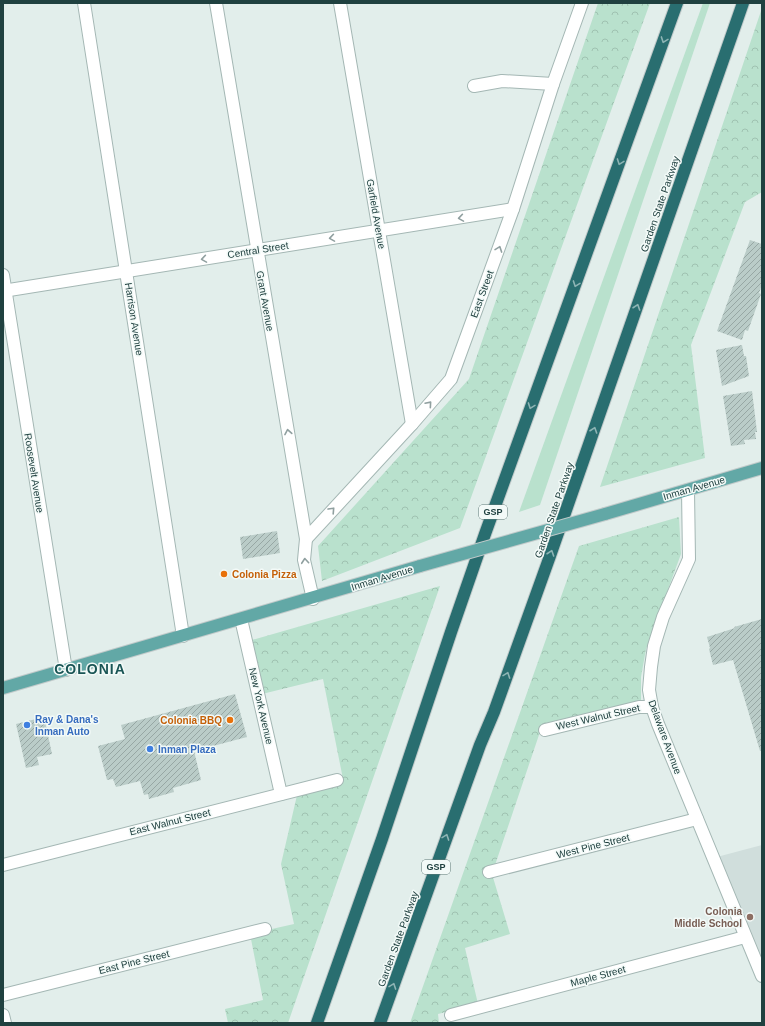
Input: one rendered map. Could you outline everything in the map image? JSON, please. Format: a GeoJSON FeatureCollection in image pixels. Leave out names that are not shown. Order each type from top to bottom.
{"type":"FeatureCollection","features":[{"type":"Feature","properties":{"kind":"highway","name":"GSP"},"geometry":{"type":"LineString","coordinates":[[317,1023],[382,839],[475,564],[677,3]]}},
{"type":"Feature","properties":{"kind":"highway","name":"Garden State Parkway"},"geometry":{"type":"LineString","coordinates":[[380,1023],[550,556],[743,3]]}},
{"type":"Feature","properties":{"kind":"main road","name":"Inman Avenue"},"geometry":{"type":"LineString","coordinates":[[3,688],[762,468]]}},
{"type":"Feature","properties":{"kind":"street","name":"Harrison Avenue"},"geometry":{"type":"LineString","coordinates":[[84,3],[183,636]]}},
{"type":"Feature","properties":{"kind":"street","name":"Grant Avenue"},"geometry":{"type":"LineString","coordinates":[[216,3],[306,539],[304,560],[313,599]]}},
{"type":"Feature","properties":{"kind":"street","name":"Garfield Avenue"},"geometry":{"type":"LineString","coordinates":[[340,3],[412,424]]}},
{"type":"Feature","properties":{"kind":"street","name":"East Street"},"geometry":{"type":"LineString","coordinates":[[306,539],[412,424],[451,379],[513,209],[553,84],[582,3]]}},
{"type":"Feature","properties":{"kind":"street"},"geometry":{"type":"LineString","coordinates":[[474,86],[502,81],[553,84]]}},
{"type":"Feature","properties":{"kind":"street","name":"Central Street"},"geometry":{"type":"LineString","coordinates":[[4,291],[513,209]]}},
{"type":"Feature","properties":{"kind":"street","name":"Roosevelt Avenue"},"geometry":{"type":"LineString","coordinates":[[3,275],[4,291],[66,670]]}},
{"type":"Feature","properties":{"kind":"street","name":"Delaware Avenue"},"geometry":{"type":"LineString","coordinates":[[688,490],[689,559],[663,617],[654,646],[649,690],[652,707],[762,976]]}},
{"type":"Feature","properties":{"kind":"street","name":"New York Avenue"},"geometry":{"type":"LineString","coordinates":[[241,619],[281,794]]}},
{"type":"Feature","properties":{"kind":"street","name":"West Walnut Street"},"geometry":{"type":"LineString","coordinates":[[545,730],[639,707],[652,707]]}},
{"type":"Feature","properties":{"kind":"street","name":"East Walnut Street"},"geometry":{"type":"LineString","coordinates":[[3,865],[337,780]]}},
{"type":"Feature","properties":{"kind":"street","name":"West Pine Street"},"geometry":{"type":"LineString","coordinates":[[489,872],[697,819]]}},
{"type":"Feature","properties":{"kind":"street","name":"East Pine Street"},"geometry":{"type":"LineString","coordinates":[[3,995],[265,929]]}},
{"type":"Feature","properties":{"kind":"street","name":"Maple Street"},"geometry":{"type":"LineString","coordinates":[[452,1015],[745,937]]}},
{"type":"Feature","properties":{"kind":"street"},"geometry":{"type":"LineString","coordinates":[[3,1015],[5,1023]]}},
{"type":"Feature","properties":{"kind":"shaded area","name":"Colonia Middle School"},"geometry":{"type":"Polygon","coordinates":[[[762,845],[762,976],[713,858],[762,845]]]}},
{"type":"Feature","properties":{"kind":"green space"},"geometry":{"type":"Polygon","coordinates":[[[598,3],[650,3],[460,528],[322,581],[318,546],[469,379],[598,3]]]}},
{"type":"Feature","properties":{"kind":"green space"},"geometry":{"type":"Polygon","coordinates":[[[703,3],[710,3],[540,505],[519,512],[703,3]]]}},
{"type":"Feature","properties":{"kind":"green space"},"geometry":{"type":"Polygon","coordinates":[[[762,8],[762,192],[745,202],[691,345],[705,458],[600,487],[762,8]]]}},
{"type":"Feature","properties":{"kind":"green space"},"geometry":{"type":"Polygon","coordinates":[[[679,517],[681,554],[646,649],[641,677],[641,705],[541,729],[492,874],[510,934],[465,948],[478,1004],[438,1014],[439,1023],[410,1023],[579,546],[679,517]]]}},
{"type":"Feature","properties":{"kind":"green space"},"geometry":{"type":"Polygon","coordinates":[[[440,586],[288,1023],[228,1023],[225,1009],[263,1000],[250,934],[294,924],[281,864],[298,791],[343,779],[323,679],[258,695],[245,642],[440,586]]]}},
{"type":"Feature","properties":{"kind":"building"},"geometry":{"type":"Polygon","coordinates":[[[750,240],[762,244],[762,285],[759,293],[761,294],[748,331],[745,330],[742,340],[717,331],[750,240]]]}},
{"type":"Feature","properties":{"kind":"building"},"geometry":{"type":"Polygon","coordinates":[[[742,345],[744,356],[746,356],[749,376],[722,386],[716,350],[742,345]]]}},
{"type":"Feature","properties":{"kind":"building"},"geometry":{"type":"Polygon","coordinates":[[[752,391],[757,432],[755,432],[756,439],[744,440],[745,444],[731,446],[723,396],[752,391]]]}},
{"type":"Feature","properties":{"kind":"building"},"geometry":{"type":"Polygon","coordinates":[[[277,531],[280,553],[243,559],[240,537],[277,531]]]}},
{"type":"Feature","properties":{"kind":"building"},"geometry":{"type":"Polygon","coordinates":[[[762,619],[762,751],[760,751],[733,660],[713,665],[707,637],[762,619]]]}},
{"type":"Feature","properties":{"kind":"building","name":"Inman Plaza"},"geometry":{"type":"Polygon","coordinates":[[[235,694],[247,737],[194,751],[201,780],[173,788],[174,792],[149,799],[148,794],[144,795],[140,781],[116,787],[113,779],[107,780],[98,746],[125,739],[121,725],[235,694]]]}},
{"type":"Feature","properties":{"kind":"building"},"geometry":{"type":"Polygon","coordinates":[[[44,717],[52,754],[37,757],[39,765],[26,768],[16,724],[44,717]]]}},
{"type":"Feature","properties":{"kind":"place","name":"Colonia Pizza"},"geometry":{"type":"Point","coordinates":[224,574]}},
{"type":"Feature","properties":{"kind":"place","name":"Colonia BBQ"},"geometry":{"type":"Point","coordinates":[230,720]}},
{"type":"Feature","properties":{"kind":"place","name":"Ray & Dana's Inman Auto"},"geometry":{"type":"Point","coordinates":[27,725]}},
{"type":"Feature","properties":{"kind":"place","name":"Inman Plaza"},"geometry":{"type":"Point","coordinates":[150,749]}},
{"type":"Feature","properties":{"kind":"place","name":"Colonia Middle School"},"geometry":{"type":"Point","coordinates":[750,917]}},
{"type":"Feature","properties":{"kind":"district","name":"COLONIA"},"geometry":{"type":"Point","coordinates":[90,669]}}]}
